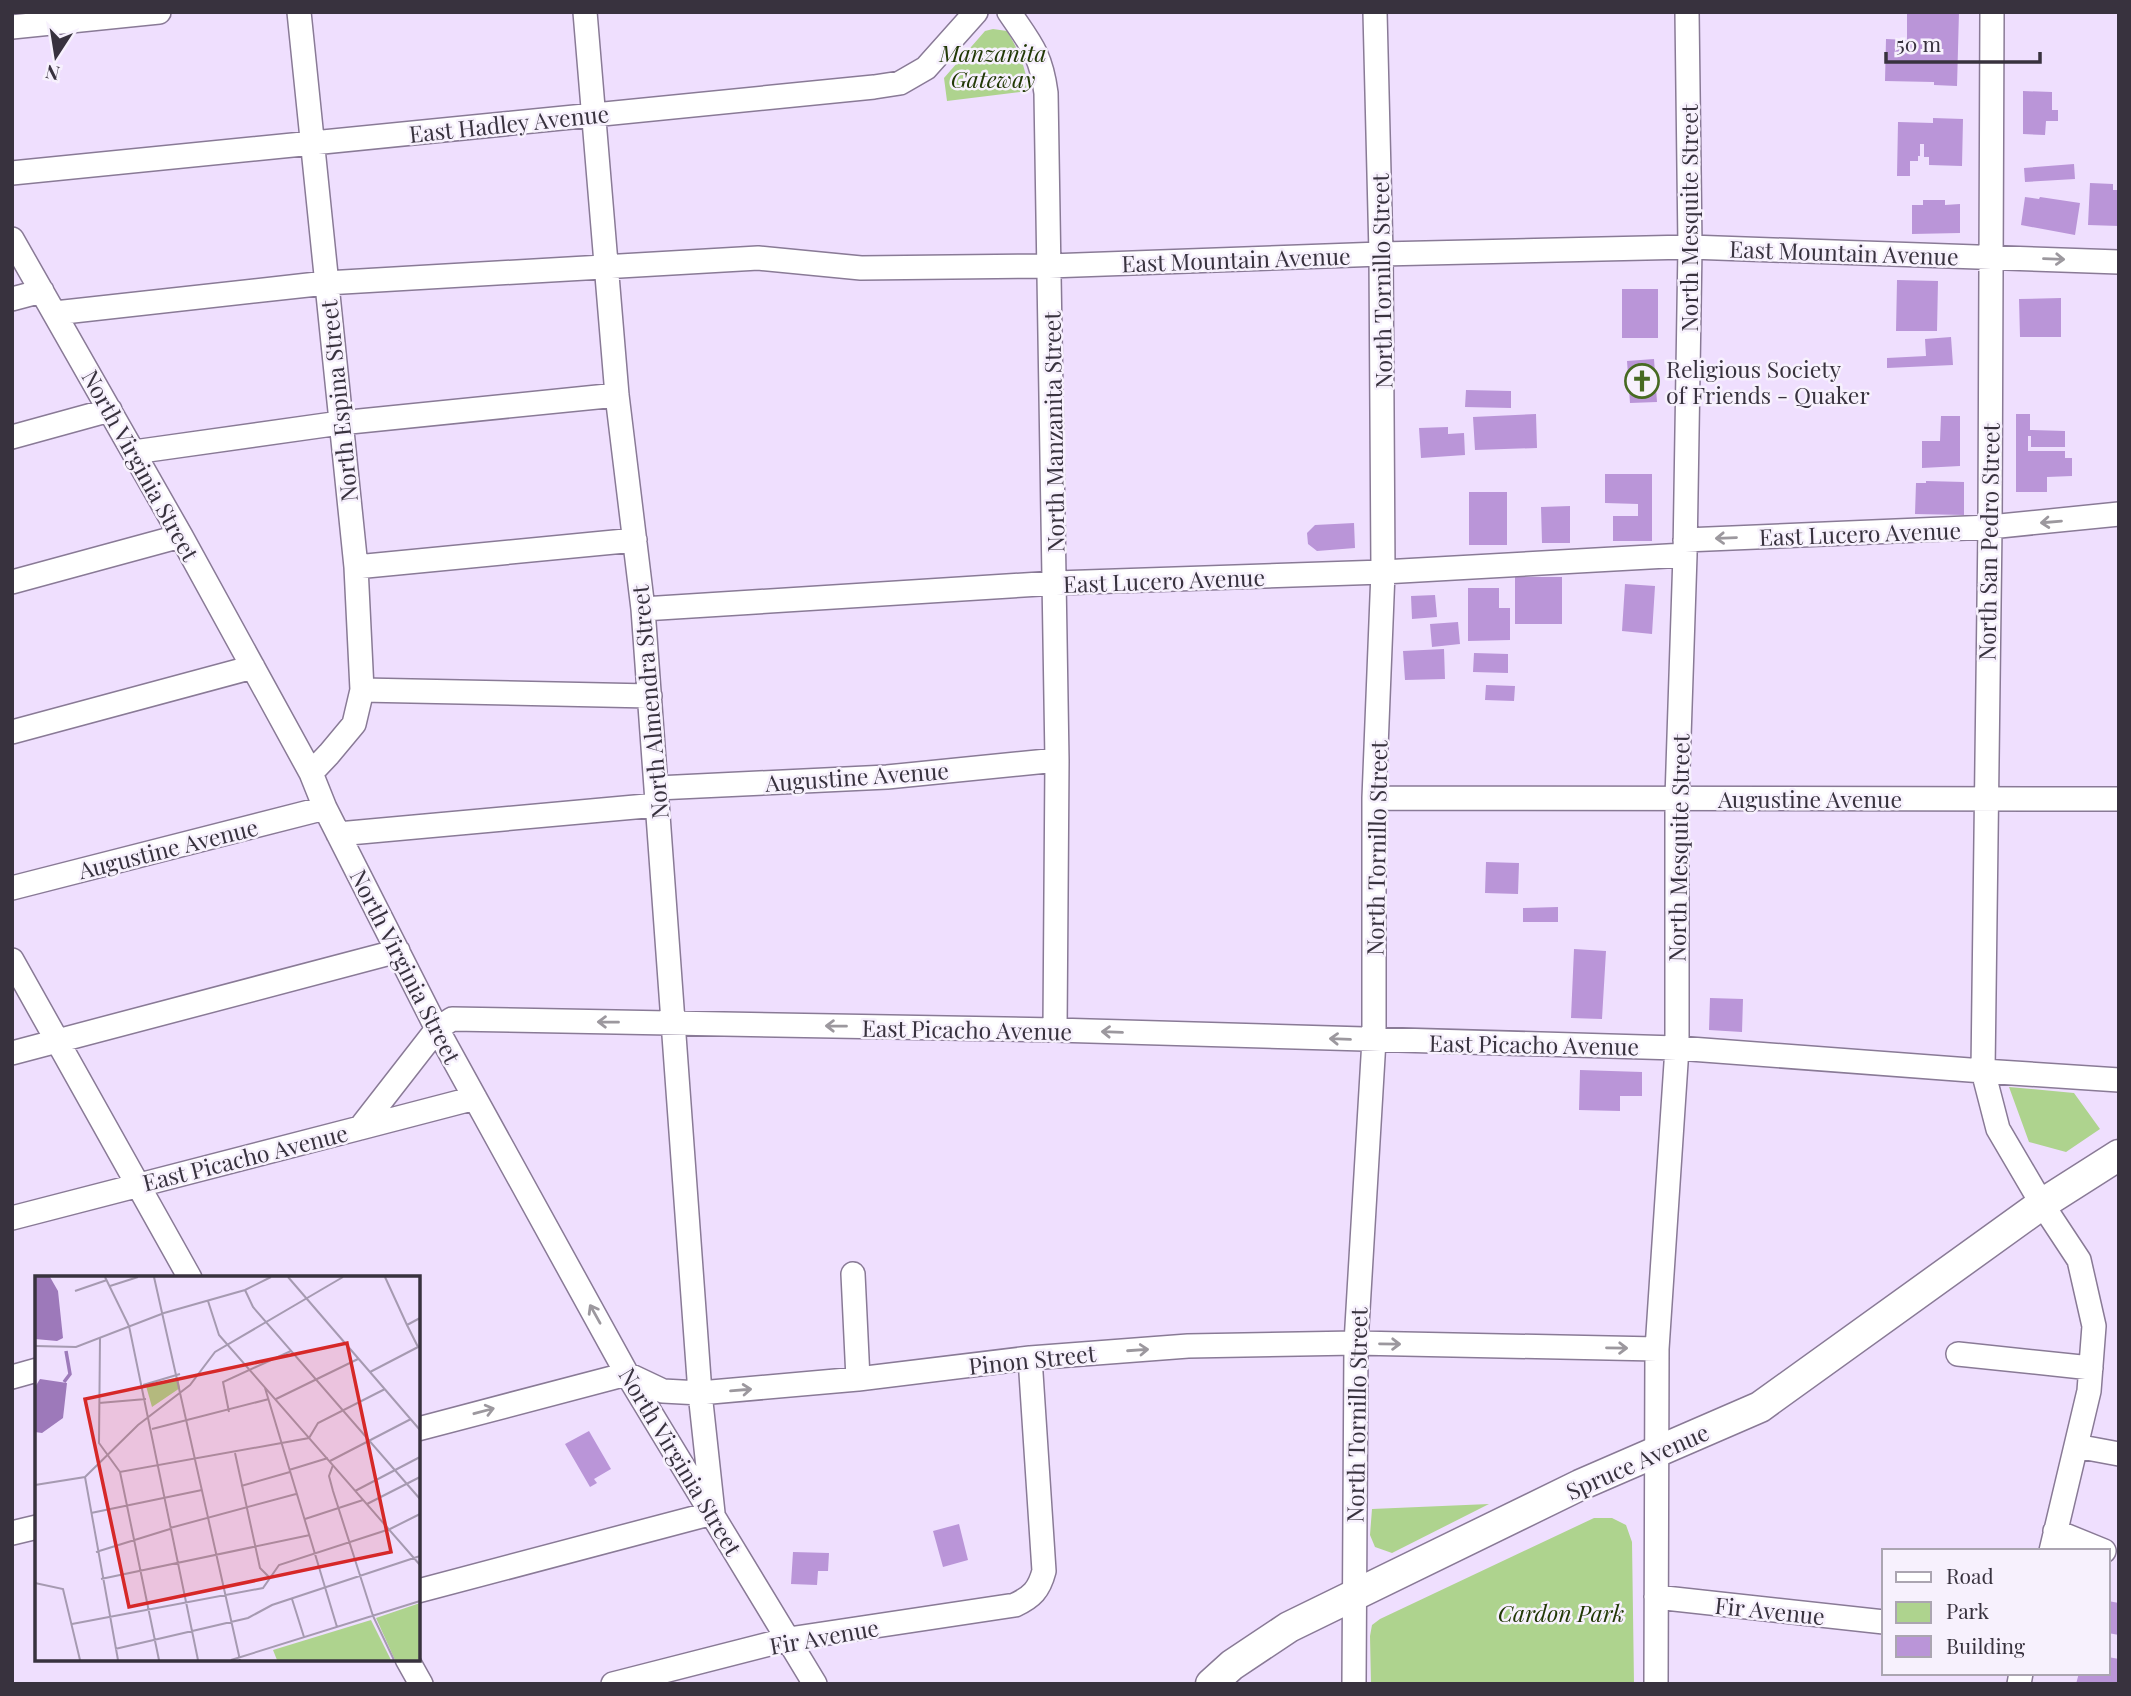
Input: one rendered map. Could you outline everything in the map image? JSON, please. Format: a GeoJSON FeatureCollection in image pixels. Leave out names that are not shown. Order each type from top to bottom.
{"type":"FeatureCollection","features":[{"type":"Feature","properties":{"kind":"main road"},"geometry":{"type":"LineString","coordinates":[[2042,1204],[2119,1155]]}},
{"type":"Feature","properties":{"kind":"main road","name":"Spruce Avenue"},"geometry":{"type":"LineString","coordinates":[[1211,1684],[1232,1665],[1289,1627],[1580,1485],[1760,1407],[2042,1204]]}},
{"type":"Feature","properties":{"kind":"street"},"geometry":{"type":"LineString","coordinates":[[12,27],[159,12]]}},
{"type":"Feature","properties":{"kind":"street","name":"North Espina Street"},"geometry":{"type":"LineString","coordinates":[[299,12],[356,567],[362,690],[354,724],[311,772]]}},
{"type":"Feature","properties":{"kind":"street","name":"North Almendra Street"},"geometry":{"type":"LineString","coordinates":[[585,12],[617,395],[643,609],[701,1393],[713,1513]]}},
{"type":"Feature","properties":{"kind":"street","name":"East Hadley Avenue"},"geometry":{"type":"LineString","coordinates":[[12,173],[874,88],[900,83],[926,68],[976,12]]}},
{"type":"Feature","properties":{"kind":"street","name":"North Manzanita Street"},"geometry":{"type":"LineString","coordinates":[[1009,12],[1036,52],[1043,70],[1046,93],[1058,760],[1055,1030]]}},
{"type":"Feature","properties":{"kind":"street","name":"North Tornillo Street"},"geometry":{"type":"LineString","coordinates":[[1354,1684],[1356,1343],[1374,1040],[1374,798],[1383,572],[1381,254],[1375,12]]}},
{"type":"Feature","properties":{"kind":"street","name":"North Mesquite Street"},"geometry":{"type":"LineString","coordinates":[[1656,1684],[1657,1349],[1677,1048],[1677,798],[1685,548],[1690,247],[1687,12]]}},
{"type":"Feature","properties":{"kind":"street","name":"North San Pedro Street"},"geometry":{"type":"LineString","coordinates":[[1983,1071],[1990,527],[1992,12]]}},
{"type":"Feature","properties":{"kind":"street","name":"North Virginia Street"},"geometry":{"type":"LineString","coordinates":[[12,239],[134,452],[311,772],[325,808],[437,1029],[628,1374],[815,1684]]}},
{"type":"Feature","properties":{"kind":"street","name":"East Mountain Avenue"},"geometry":{"type":"LineString","coordinates":[[55,313],[326,283],[758,258],[861,268],[1049,266],[1381,254],[1690,247],[2119,261]]}},
{"type":"Feature","properties":{"kind":"street"},"geometry":{"type":"LineString","coordinates":[[12,299],[42,291]]}},
{"type":"Feature","properties":{"kind":"street"},"geometry":{"type":"LineString","coordinates":[[134,452],[340,424],[617,395]]}},
{"type":"Feature","properties":{"kind":"street"},"geometry":{"type":"LineString","coordinates":[[12,437],[110,410]]}},
{"type":"Feature","properties":{"kind":"street","name":"East Lucero Avenue"},"geometry":{"type":"LineString","coordinates":[[643,609],[1056,583],[1383,572],[1990,527],[2119,514]]}},
{"type":"Feature","properties":{"kind":"street"},"geometry":{"type":"LineString","coordinates":[[12,582],[181,536]]}},
{"type":"Feature","properties":{"kind":"street"},"geometry":{"type":"LineString","coordinates":[[356,567],[635,540]]}},
{"type":"Feature","properties":{"kind":"street"},"geometry":{"type":"LineString","coordinates":[[12,732],[253,667]]}},
{"type":"Feature","properties":{"kind":"street"},"geometry":{"type":"LineString","coordinates":[[362,690],[650,696]]}},
{"type":"Feature","properties":{"kind":"street","name":"Augustine Avenue"},"geometry":{"type":"LineString","coordinates":[[338,834],[657,797],[1058,760]]}},
{"type":"Feature","properties":{"kind":"street","name":"Augustine Avenue"},"geometry":{"type":"LineString","coordinates":[[1374,798],[2119,799]]}},
{"type":"Feature","properties":{"kind":"street","name":"Augustine Avenue"},"geometry":{"type":"LineString","coordinates":[[12,888],[325,808]]}},
{"type":"Feature","properties":{"kind":"street"},"geometry":{"type":"LineString","coordinates":[[12,1053],[398,951]]}},
{"type":"Feature","properties":{"kind":"street"},"geometry":{"type":"LineString","coordinates":[[12,960],[189,1276]]}},
{"type":"Feature","properties":{"kind":"street","name":"East Picacho Avenue"},"geometry":{"type":"LineString","coordinates":[[12,1217],[360,1128],[437,1029],[452,1019],[1055,1030],[1677,1048],[2119,1080]]}},
{"type":"Feature","properties":{"kind":"street"},"geometry":{"type":"LineString","coordinates":[[1983,1071],[1998,1129],[2079,1261],[2094,1326],[2089,1391],[2053,1541],[2095,1549]]}},
{"type":"Feature","properties":{"kind":"street"},"geometry":{"type":"LineString","coordinates":[[360,1128],[475,1097]]}},
{"type":"Feature","properties":{"kind":"street"},"geometry":{"type":"LineString","coordinates":[[853,1274],[858,1379]]}},
{"type":"Feature","properties":{"kind":"street","name":"Pinon Street"},"geometry":{"type":"LineString","coordinates":[[628,1374],[663,1391],[701,1393],[858,1379],[1030,1358],[1188,1346],[1356,1343],[1657,1349]]}},
{"type":"Feature","properties":{"kind":"street"},"geometry":{"type":"LineString","coordinates":[[1958,1354],[2091,1368]]}},
{"type":"Feature","properties":{"kind":"street","name":"Fir Avenue"},"geometry":{"type":"LineString","coordinates":[[613,1684],[789,1639],[1015,1605],[1027,1600],[1041,1585],[1044,1571],[1030,1358]]}},
{"type":"Feature","properties":{"kind":"street"},"geometry":{"type":"LineString","coordinates":[[12,1377],[35,1371]]}},
{"type":"Feature","properties":{"kind":"street"},"geometry":{"type":"LineString","coordinates":[[420,1428],[628,1374]]}},
{"type":"Feature","properties":{"kind":"street"},"geometry":{"type":"LineString","coordinates":[[2078,1438],[2119,1439]]}},
{"type":"Feature","properties":{"kind":"street"},"geometry":{"type":"LineString","coordinates":[[2078,1438],[2119,1454]]}},
{"type":"Feature","properties":{"kind":"street"},"geometry":{"type":"LineString","coordinates":[[420,1590],[713,1513]]}},
{"type":"Feature","properties":{"kind":"street"},"geometry":{"type":"LineString","coordinates":[[12,1534],[35,1528]]}},
{"type":"Feature","properties":{"kind":"street","name":"Fir Avenue"},"geometry":{"type":"LineString","coordinates":[[1656,1597],[1882,1622]]}},
{"type":"Feature","properties":{"kind":"street"},"geometry":{"type":"LineString","coordinates":[[408,1661],[421,1684]]}},
{"type":"Feature","properties":{"kind":"green space","name":"Manzanita Gateway"},"geometry":{"type":"Polygon","coordinates":[[[985,31],[1007,31],[1011,38],[1024,67],[1028,91],[947,101],[944,78],[985,31]]]}},
{"type":"Feature","properties":{"kind":"green space"},"geometry":{"type":"Polygon","coordinates":[[[2009,1087],[2074,1093],[2100,1129],[2066,1152],[2029,1142],[2009,1087]]]}},
{"type":"Feature","properties":{"kind":"green space"},"geometry":{"type":"Polygon","coordinates":[[[1489,1504],[1392,1553],[1375,1547],[1370,1535],[1372,1509],[1489,1504]]]}},
{"type":"Feature","properties":{"kind":"green space","name":"Cardon Park"},"geometry":{"type":"Polygon","coordinates":[[[1594,1518],[1612,1518],[1626,1525],[1632,1542],[1634,1684],[1371,1684],[1370,1636],[1372,1625],[1380,1619],[1594,1518]]]}},
{"type":"Feature","properties":{"kind":"building"},"geometry":{"type":"Polygon","coordinates":[[[1907,12],[1959,12],[1957,86],[1934,85],[1934,82],[1885,81],[1886,39],[1907,40],[1907,12]]]}},
{"type":"Feature","properties":{"kind":"building"},"geometry":{"type":"Polygon","coordinates":[[[2023,91],[2052,92],[2052,110],[2058,110],[2058,121],[2046,121],[2045,135],[2023,134],[2023,91]]]}},
{"type":"Feature","properties":{"kind":"building"},"geometry":{"type":"Polygon","coordinates":[[[1933,118],[1963,119],[1962,166],[1929,165],[1929,157],[1924,157],[1924,144],[1920,144],[1918,161],[1910,161],[1910,176],[1897,176],[1898,122],[1933,123],[1933,118]]]}},
{"type":"Feature","properties":{"kind":"building"},"geometry":{"type":"Polygon","coordinates":[[[2074,164],[2075,179],[2025,182],[2024,168],[2074,164]]]}},
{"type":"Feature","properties":{"kind":"building"},"geometry":{"type":"Polygon","coordinates":[[[2090,183],[2113,184],[2113,190],[2119,190],[2119,226],[2088,225],[2090,183]]]}},
{"type":"Feature","properties":{"kind":"building"},"geometry":{"type":"Polygon","coordinates":[[[2025,197],[2080,203],[2075,235],[2021,225],[2025,197]]]}},
{"type":"Feature","properties":{"kind":"building"},"geometry":{"type":"Polygon","coordinates":[[[1923,200],[1945,200],[1945,205],[1960,204],[1960,233],[1912,234],[1912,205],[1923,205],[1923,200]]]}},
{"type":"Feature","properties":{"kind":"building"},"geometry":{"type":"Polygon","coordinates":[[[1897,280],[1938,281],[1937,331],[1896,331],[1897,280]]]}},
{"type":"Feature","properties":{"kind":"building"},"geometry":{"type":"Polygon","coordinates":[[[1622,289],[1658,289],[1658,338],[1622,338],[1622,289]]]}},
{"type":"Feature","properties":{"kind":"building"},"geometry":{"type":"Polygon","coordinates":[[[2061,298],[2061,337],[2020,337],[2019,299],[2061,298]]]}},
{"type":"Feature","properties":{"kind":"building"},"geometry":{"type":"Polygon","coordinates":[[[1951,337],[1953,365],[1887,368],[1887,358],[1926,356],[1925,339],[1951,337]]]}},
{"type":"Feature","properties":{"kind":"building","name":"Religious Society of Friends - Quaker"},"geometry":{"type":"Polygon","coordinates":[[[1654,359],[1657,402],[1630,403],[1627,361],[1654,359]]]}},
{"type":"Feature","properties":{"kind":"building"},"geometry":{"type":"Polygon","coordinates":[[[1466,390],[1511,391],[1511,408],[1465,407],[1466,390]]]}},
{"type":"Feature","properties":{"kind":"building"},"geometry":{"type":"Polygon","coordinates":[[[1536,414],[1537,448],[1475,450],[1473,417],[1536,414]]]}},
{"type":"Feature","properties":{"kind":"building"},"geometry":{"type":"Polygon","coordinates":[[[2016,414],[2030,414],[2030,430],[2065,431],[2065,447],[2031,447],[2031,436],[2028,436],[2028,451],[2065,451],[2065,458],[2072,458],[2072,476],[2047,477],[2047,492],[2016,492],[2016,414]]]}},
{"type":"Feature","properties":{"kind":"building"},"geometry":{"type":"Polygon","coordinates":[[[1941,416],[1960,416],[1960,466],[1922,468],[1922,441],[1940,441],[1941,416]]]}},
{"type":"Feature","properties":{"kind":"building"},"geometry":{"type":"Polygon","coordinates":[[[1448,427],[1448,434],[1464,433],[1465,455],[1421,458],[1419,428],[1448,427]]]}},
{"type":"Feature","properties":{"kind":"building"},"geometry":{"type":"Polygon","coordinates":[[[1605,474],[1652,474],[1652,541],[1613,541],[1613,516],[1638,516],[1638,504],[1605,503],[1605,474]]]}},
{"type":"Feature","properties":{"kind":"building"},"geometry":{"type":"Polygon","coordinates":[[[1964,482],[1964,515],[1915,514],[1916,483],[1964,482]]]}},
{"type":"Feature","properties":{"kind":"building"},"geometry":{"type":"Polygon","coordinates":[[[1469,492],[1507,492],[1507,545],[1469,545],[1469,492]]]}},
{"type":"Feature","properties":{"kind":"building"},"geometry":{"type":"Polygon","coordinates":[[[1570,506],[1570,543],[1542,543],[1541,507],[1570,506]]]}},
{"type":"Feature","properties":{"kind":"building"},"geometry":{"type":"Polygon","coordinates":[[[1354,523],[1355,548],[1317,551],[1308,544],[1307,533],[1315,525],[1354,523]]]}},
{"type":"Feature","properties":{"kind":"building"},"geometry":{"type":"Polygon","coordinates":[[[1515,577],[1562,577],[1562,624],[1515,624],[1515,577]]]}},
{"type":"Feature","properties":{"kind":"building"},"geometry":{"type":"Polygon","coordinates":[[[1625,584],[1655,586],[1652,634],[1622,631],[1625,584]]]}},
{"type":"Feature","properties":{"kind":"building"},"geometry":{"type":"Polygon","coordinates":[[[1468,588],[1499,588],[1499,608],[1510,608],[1510,640],[1468,641],[1468,588]]]}},
{"type":"Feature","properties":{"kind":"building"},"geometry":{"type":"Polygon","coordinates":[[[1435,595],[1437,617],[1412,619],[1411,596],[1435,595]]]}},
{"type":"Feature","properties":{"kind":"building"},"geometry":{"type":"Polygon","coordinates":[[[1458,622],[1460,644],[1432,647],[1430,624],[1458,622]]]}},
{"type":"Feature","properties":{"kind":"building"},"geometry":{"type":"Polygon","coordinates":[[[1444,649],[1445,679],[1405,680],[1403,651],[1444,649]]]}},
{"type":"Feature","properties":{"kind":"building"},"geometry":{"type":"Polygon","coordinates":[[[1474,653],[1508,654],[1508,673],[1473,672],[1474,653]]]}},
{"type":"Feature","properties":{"kind":"building"},"geometry":{"type":"Polygon","coordinates":[[[1486,685],[1515,686],[1514,701],[1485,700],[1486,685]]]}},
{"type":"Feature","properties":{"kind":"building"},"geometry":{"type":"Polygon","coordinates":[[[1486,862],[1519,863],[1518,894],[1485,893],[1486,862]]]}},
{"type":"Feature","properties":{"kind":"building"},"geometry":{"type":"Polygon","coordinates":[[[1558,907],[1558,922],[1523,922],[1523,908],[1558,907]]]}},
{"type":"Feature","properties":{"kind":"building"},"geometry":{"type":"Polygon","coordinates":[[[1574,949],[1606,951],[1602,1019],[1571,1018],[1574,949]]]}},
{"type":"Feature","properties":{"kind":"building"},"geometry":{"type":"Polygon","coordinates":[[[1710,998],[1743,999],[1742,1032],[1709,1030],[1710,998]]]}},
{"type":"Feature","properties":{"kind":"building"},"geometry":{"type":"Polygon","coordinates":[[[1580,1070],[1642,1072],[1642,1096],[1620,1096],[1620,1111],[1579,1110],[1580,1070]]]}},
{"type":"Feature","properties":{"kind":"building"},"geometry":{"type":"Polygon","coordinates":[[[589,1431],[611,1469],[594,1479],[597,1483],[590,1487],[565,1444],[589,1431]]]}},
{"type":"Feature","properties":{"kind":"building"},"geometry":{"type":"Polygon","coordinates":[[[959,1524],[968,1560],[943,1567],[933,1531],[959,1524]]]}},
{"type":"Feature","properties":{"kind":"building"},"geometry":{"type":"Polygon","coordinates":[[[793,1552],[829,1553],[828,1571],[818,1571],[817,1585],[791,1584],[793,1552]]]}},
{"type":"Feature","properties":{"kind":"building"},"geometry":{"type":"Polygon","coordinates":[[[2110,1601],[2119,1603],[2119,1635],[2110,1633],[2110,1601]]]}},
{"type":"Feature","properties":{"kind":"building"},"geometry":{"type":"Polygon","coordinates":[[[2110,1657],[2119,1659],[2118,1684],[2076,1684],[2078,1675],[2110,1675],[2110,1657]]]}},
{"type":"Feature","properties":{"kind":"place","name":"Religious Society of Friends - Quaker"},"geometry":{"type":"Point","coordinates":[1642,381]}}]}
